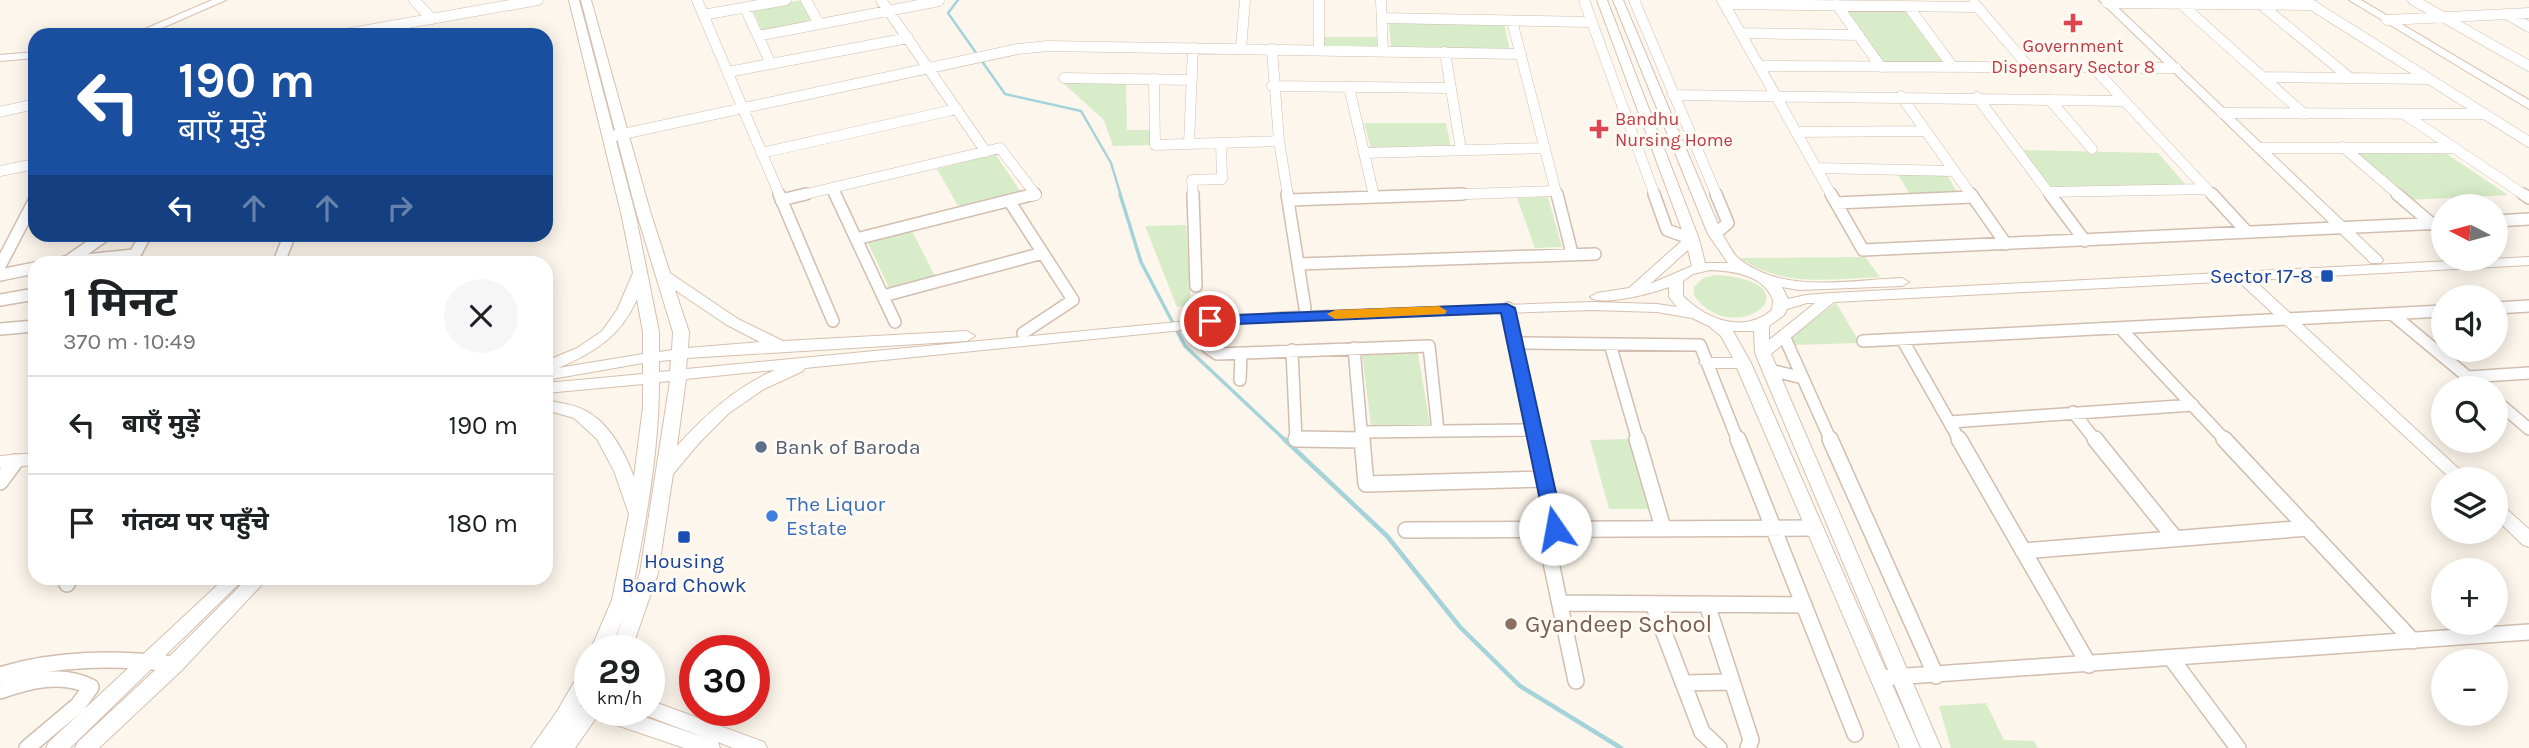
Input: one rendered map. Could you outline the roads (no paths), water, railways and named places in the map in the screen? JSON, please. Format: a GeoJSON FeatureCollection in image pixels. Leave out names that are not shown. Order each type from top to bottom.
{"type":"FeatureCollection","features":[{"type":"Feature","properties":{"kind":"street"},"geometry":{"type":"LineString","coordinates":[[154,28],[221,0]]}},
{"type":"Feature","properties":{"kind":"street"},"geometry":{"type":"LineString","coordinates":[[414,0],[432,19]]}},
{"type":"Feature","properties":{"kind":"street"},"geometry":{"type":"LineString","coordinates":[[380,28],[538,0]]}},
{"type":"Feature","properties":{"kind":"street"},"geometry":{"type":"LineString","coordinates":[[574,0],[681,331],[666,472],[649,573],[627,635]]}},
{"type":"Feature","properties":{"kind":"street"},"geometry":{"type":"LineString","coordinates":[[586,0],[615,133],[651,332],[651,407],[638,515],[621,600],[607,635]]}},
{"type":"Feature","properties":{"kind":"street"},"geometry":{"type":"LineString","coordinates":[[697,0],[833,321]]}},
{"type":"Feature","properties":{"kind":"street"},"geometry":{"type":"LineString","coordinates":[[704,15],[786,0]]}},
{"type":"Feature","properties":{"kind":"street"},"geometry":{"type":"LineString","coordinates":[[806,0],[819,24]]}},
{"type":"Feature","properties":{"kind":"street"},"geometry":{"type":"LineString","coordinates":[[881,0],[986,152]]}},
{"type":"Feature","properties":{"kind":"street"},"geometry":{"type":"LineString","coordinates":[[1241,48],[1245,0]]}},
{"type":"Feature","properties":{"kind":"street"},"geometry":{"type":"LineString","coordinates":[[1319,0],[1319,49]]}},
{"type":"Feature","properties":{"kind":"street"},"geometry":{"type":"LineString","coordinates":[[1381,0],[1384,51]]}},
{"type":"Feature","properties":{"kind":"street"},"geometry":{"type":"LineString","coordinates":[[1584,0],[1667,230],[1692,239]]}},
{"type":"Feature","properties":{"kind":"street"},"geometry":{"type":"LineString","coordinates":[[1602,0],[1692,239],[1699,267]]}},
{"type":"Feature","properties":{"kind":"street"},"geometry":{"type":"LineString","coordinates":[[1184,320],[1632,306],[1693,314],[1715,323],[1740,327],[1762,324],[1775,317],[1781,306],[1777,291],[1730,258],[1715,234],[1618,0]]}},
{"type":"Feature","properties":{"kind":"street"},"geometry":{"type":"LineString","coordinates":[[1634,0],[1728,223],[1715,234]]}},
{"type":"Feature","properties":{"kind":"street"},"geometry":{"type":"LineString","coordinates":[[2354,0],[2529,99]]}},
{"type":"Feature","properties":{"kind":"street"},"geometry":{"type":"LineString","coordinates":[[2364,0],[2529,106]]}},
{"type":"Feature","properties":{"kind":"street"},"geometry":{"type":"LineString","coordinates":[[2413,0],[2529,66]]}},
{"type":"Feature","properties":{"kind":"street"},"geometry":{"type":"LineString","coordinates":[[758,36],[939,1]]}},
{"type":"Feature","properties":{"kind":"street"},"geometry":{"type":"LineString","coordinates":[[2106,1],[2181,4],[2309,3],[2529,142]]}},
{"type":"Feature","properties":{"kind":"street"},"geometry":{"type":"LineString","coordinates":[[2106,1],[2376,260]]}},
{"type":"Feature","properties":{"kind":"street"},"geometry":{"type":"LineString","coordinates":[[1723,2],[1908,6],[1974,3],[2029,67]]}},
{"type":"Feature","properties":{"kind":"street"},"geometry":{"type":"LineString","coordinates":[[1723,2],[1863,250],[2431,223]]}},
{"type":"Feature","properties":{"kind":"street"},"geometry":{"type":"LineString","coordinates":[[2181,4],[2304,114]]}},
{"type":"Feature","properties":{"kind":"street"},"geometry":{"type":"LineString","coordinates":[[2260,4],[2349,77]]}},
{"type":"Feature","properties":{"kind":"street"},"geometry":{"type":"LineString","coordinates":[[1837,5],[1881,67]]}},
{"type":"Feature","properties":{"kind":"street"},"geometry":{"type":"LineString","coordinates":[[1908,6],[1953,67]]}},
{"type":"Feature","properties":{"kind":"street"},"geometry":{"type":"LineString","coordinates":[[745,8],[771,64]]}},
{"type":"Feature","properties":{"kind":"street"},"geometry":{"type":"LineString","coordinates":[[2392,20],[2529,13]]}},
{"type":"Feature","properties":{"kind":"street"},"geometry":{"type":"LineString","coordinates":[[2506,14],[2529,27]]}},
{"type":"Feature","properties":{"kind":"street"},"geometry":{"type":"LineString","coordinates":[[1382,18],[1591,22]]}},
{"type":"Feature","properties":{"kind":"street"},"geometry":{"type":"LineString","coordinates":[[1512,21],[1572,253]]}},
{"type":"Feature","properties":{"kind":"street"},"geometry":{"type":"LineString","coordinates":[[1741,33],[1859,35]]}},
{"type":"Feature","properties":{"kind":"street"},"geometry":{"type":"LineString","coordinates":[[727,72],[908,38]]}},
{"type":"Feature","properties":{"kind":"street"},"geometry":{"type":"LineString","coordinates":[[615,133],[1003,52],[1048,46],[1521,54]]}},
{"type":"Feature","properties":{"kind":"street"},"geometry":{"type":"LineString","coordinates":[[1189,144],[1193,48]]}},
{"type":"Feature","properties":{"kind":"street"},"geometry":{"type":"LineString","coordinates":[[1272,49],[1272,86],[1279,141],[1306,308]]}},
{"type":"Feature","properties":{"kind":"street"},"geometry":{"type":"LineString","coordinates":[[1445,52],[1461,150]]}},
{"type":"Feature","properties":{"kind":"street"},"geometry":{"type":"LineString","coordinates":[[0,60],[28,58]]}},
{"type":"Feature","properties":{"kind":"street"},"geometry":{"type":"LineString","coordinates":[[1759,66],[2176,68]]}},
{"type":"Feature","properties":{"kind":"street"},"geometry":{"type":"LineString","coordinates":[[2093,67],[2247,232]]}},
{"type":"Feature","properties":{"kind":"street"},"geometry":{"type":"LineString","coordinates":[[2263,77],[2430,79]]}},
{"type":"Feature","properties":{"kind":"street"},"geometry":{"type":"LineString","coordinates":[[1064,78],[1192,80]]}},
{"type":"Feature","properties":{"kind":"street"},"geometry":{"type":"LineString","coordinates":[[1154,79],[1155,145],[1279,141]]}},
{"type":"Feature","properties":{"kind":"street"},"geometry":{"type":"LineString","coordinates":[[1272,86],[1451,88]]}},
{"type":"Feature","properties":{"kind":"street"},"geometry":{"type":"LineString","coordinates":[[1349,87],[1374,198]]}},
{"type":"Feature","properties":{"kind":"street"},"geometry":{"type":"LineString","coordinates":[[1673,95],[2124,101]]}},
{"type":"Feature","properties":{"kind":"street"},"geometry":{"type":"LineString","coordinates":[[1901,96],[2006,244]]}},
{"type":"Feature","properties":{"kind":"street"},"geometry":{"type":"LineString","coordinates":[[1977,97],[2085,241]]}},
{"type":"Feature","properties":{"kind":"street"},"geometry":{"type":"LineString","coordinates":[[2050,100],[2092,149]]}},
{"type":"Feature","properties":{"kind":"street"},"geometry":{"type":"LineString","coordinates":[[0,112],[28,106]]}},
{"type":"Feature","properties":{"kind":"street"},"geometry":{"type":"LineString","coordinates":[[761,153],[957,109]]}},
{"type":"Feature","properties":{"kind":"street"},"geometry":{"type":"LineString","coordinates":[[2222,113],[2485,114]]}},
{"type":"Feature","properties":{"kind":"street"},"geometry":{"type":"LineString","coordinates":[[2404,114],[2529,198]]}},
{"type":"Feature","properties":{"kind":"street"},"geometry":{"type":"LineString","coordinates":[[1796,132],[1925,131]]}},
{"type":"Feature","properties":{"kind":"street"},"geometry":{"type":"LineString","coordinates":[[1196,286],[1192,180],[1222,179],[1221,143]]}},
{"type":"Feature","properties":{"kind":"street"},"geometry":{"type":"LineString","coordinates":[[2343,147],[2431,217]]}},
{"type":"Feature","properties":{"kind":"street"},"geometry":{"type":"LineString","coordinates":[[781,200],[1000,148],[1036,195],[856,239]]}},
{"type":"Feature","properties":{"kind":"street"},"geometry":{"type":"LineString","coordinates":[[1364,153],[1545,148]]}},
{"type":"Feature","properties":{"kind":"street"},"geometry":{"type":"LineString","coordinates":[[2259,148],[2454,148]]}},
{"type":"Feature","properties":{"kind":"street"},"geometry":{"type":"LineString","coordinates":[[0,171],[28,165]]}},
{"type":"Feature","properties":{"kind":"street"},"geometry":{"type":"LineString","coordinates":[[1816,168],[1952,170]]}},
{"type":"Feature","properties":{"kind":"street"},"geometry":{"type":"LineString","coordinates":[[832,188],[895,322]]}},
{"type":"Feature","properties":{"kind":"street"},"geometry":{"type":"LineString","coordinates":[[2048,192],[2207,189]]}},
{"type":"Feature","properties":{"kind":"street"},"geometry":{"type":"LineString","coordinates":[[1289,200],[1556,191]]}},
{"type":"Feature","properties":{"kind":"street"},"geometry":{"type":"LineString","coordinates":[[1836,202],[1972,197]]}},
{"type":"Feature","properties":{"kind":"street"},"geometry":{"type":"LineString","coordinates":[[1010,202],[1073,300],[1023,333]]}},
{"type":"Feature","properties":{"kind":"street"},"geometry":{"type":"LineString","coordinates":[[1,261],[28,212]]}},
{"type":"Feature","properties":{"kind":"street"},"geometry":{"type":"LineString","coordinates":[[2508,220],[2529,219]]}},
{"type":"Feature","properties":{"kind":"street"},"geometry":{"type":"LineString","coordinates":[[1632,293],[1692,239]]}},
{"type":"Feature","properties":{"kind":"street"},"geometry":{"type":"LineString","coordinates":[[75,256],[95,242]]}},
{"type":"Feature","properties":{"kind":"street"},"geometry":{"type":"LineString","coordinates":[[883,296],[1043,253]]}},
{"type":"Feature","properties":{"kind":"street"},"geometry":{"type":"LineString","coordinates":[[2508,254],[2529,253]]}},
{"type":"Feature","properties":{"kind":"street"},"geometry":{"type":"LineString","coordinates":[[1299,264],[1595,254]]}},
{"type":"Feature","properties":{"kind":"street"},"geometry":{"type":"LineString","coordinates":[[553,387],[1306,308],[1632,293],[1676,280],[1699,267],[1724,266],[1799,286],[2431,258]]}},
{"type":"Feature","properties":{"kind":"street"},"geometry":{"type":"LineString","coordinates":[[1781,306],[1806,299],[1831,297],[2529,261]]}},
{"type":"Feature","properties":{"kind":"street"},"geometry":{"type":"LineString","coordinates":[[0,275],[28,269]]}},
{"type":"Feature","properties":{"kind":"street"},"geometry":{"type":"LineString","coordinates":[[553,364],[574,356],[613,330],[628,310],[640,272]]}},
{"type":"Feature","properties":{"kind":"street"},"geometry":{"type":"LineString","coordinates":[[663,275],[734,323],[785,347]]}},
{"type":"Feature","properties":{"kind":"street"},"geometry":{"type":"LineString","coordinates":[[2240,275],[2449,467]]}},
{"type":"Feature","properties":{"kind":"street"},"geometry":{"type":"LineString","coordinates":[[1676,280],[1676,297],[1693,314]]}},
{"type":"Feature","properties":{"kind":"street"},"geometry":{"type":"LineString","coordinates":[[0,300],[28,295]]}},
{"type":"Feature","properties":{"kind":"street"},"geometry":{"type":"LineString","coordinates":[[1766,361],[1784,336],[1831,297]]}},
{"type":"Feature","properties":{"kind":"street"},"geometry":{"type":"LineString","coordinates":[[2508,307],[2529,306]]}},
{"type":"Feature","properties":{"kind":"street"},"geometry":{"type":"LineString","coordinates":[[1507,308],[1544,479],[1560,603],[1576,681]]}},
{"type":"Feature","properties":{"kind":"street"},"geometry":{"type":"LineString","coordinates":[[1863,341],[2431,312]]}},
{"type":"Feature","properties":{"kind":"street"},"geometry":{"type":"LineString","coordinates":[[2392,314],[2467,376]]}},
{"type":"Feature","properties":{"kind":"street"},"geometry":{"type":"LineString","coordinates":[[1715,323],[1727,334],[1743,363],[1812,528],[1910,748]]}},
{"type":"Feature","properties":{"kind":"street"},"geometry":{"type":"LineString","coordinates":[[553,373],[620,359],[679,353],[1149,324]]}},
{"type":"Feature","properties":{"kind":"street"},"geometry":{"type":"LineString","coordinates":[[1762,324],[1759,336],[1766,361],[1931,748]]}},
{"type":"Feature","properties":{"kind":"street"},"geometry":{"type":"LineString","coordinates":[[0,330],[28,327]]}},
{"type":"Feature","properties":{"kind":"street"},"geometry":{"type":"LineString","coordinates":[[2121,328],[2413,641]]}},
{"type":"Feature","properties":{"kind":"street"},"geometry":{"type":"LineString","coordinates":[[1784,336],[1936,676]]}},
{"type":"Feature","properties":{"kind":"street"},"geometry":{"type":"LineString","coordinates":[[1209,337],[1210,351],[1241,353],[1429,346],[1438,431]]}},
{"type":"Feature","properties":{"kind":"street"},"geometry":{"type":"LineString","coordinates":[[1902,339],[2089,665]]}},
{"type":"Feature","properties":{"kind":"street"},"geometry":{"type":"LineString","coordinates":[[1515,343],[1700,345],[1855,734]]}},
{"type":"Feature","properties":{"kind":"street"},"geometry":{"type":"LineString","coordinates":[[1610,344],[1663,528]]}},
{"type":"Feature","properties":{"kind":"street"},"geometry":{"type":"LineString","coordinates":[[1354,348],[1366,484],[1544,479]]}},
{"type":"Feature","properties":{"kind":"street"},"geometry":{"type":"LineString","coordinates":[[1293,351],[1296,440],[1438,431],[1534,430]]}},
{"type":"Feature","properties":{"kind":"street"},"geometry":{"type":"LineString","coordinates":[[1240,380],[1241,353]]}},
{"type":"Feature","properties":{"kind":"street"},"geometry":{"type":"LineString","coordinates":[[666,472],[693,437],[746,392],[785,372],[830,358]]}},
{"type":"Feature","properties":{"kind":"street"},"geometry":{"type":"LineString","coordinates":[[1766,361],[1803,379]]}},
{"type":"Feature","properties":{"kind":"street"},"geometry":{"type":"LineString","coordinates":[[1707,363],[1743,363]]}},
{"type":"Feature","properties":{"kind":"street"},"geometry":{"type":"LineString","coordinates":[[2483,376],[2529,373]]}},
{"type":"Feature","properties":{"kind":"street"},"geometry":{"type":"LineString","coordinates":[[1950,422],[2193,405]]}},
{"type":"Feature","properties":{"kind":"street"},"geometry":{"type":"LineString","coordinates":[[553,407],[582,415],[603,437],[622,464],[638,515]]}},
{"type":"Feature","properties":{"kind":"street"},"geometry":{"type":"LineString","coordinates":[[2508,411],[2529,429]]}},
{"type":"Feature","properties":{"kind":"street"},"geometry":{"type":"LineString","coordinates":[[2073,412],[2174,537]]}},
{"type":"Feature","properties":{"kind":"street"},"geometry":{"type":"LineString","coordinates":[[0,482],[7,462],[28,460]]}},
{"type":"Feature","properties":{"kind":"street"},"geometry":{"type":"LineString","coordinates":[[2508,520],[2529,540]]}},
{"type":"Feature","properties":{"kind":"street"},"geometry":{"type":"LineString","coordinates":[[1406,530],[1812,528]]}},
{"type":"Feature","properties":{"kind":"street"},"geometry":{"type":"LineString","coordinates":[[2023,551],[2308,528]]}},
{"type":"Feature","properties":{"kind":"street"},"geometry":{"type":"LineString","coordinates":[[56,748],[229,585]]}},
{"type":"Feature","properties":{"kind":"street"},"geometry":{"type":"LineString","coordinates":[[85,748],[175,664],[252,585]]}},
{"type":"Feature","properties":{"kind":"street"},"geometry":{"type":"LineString","coordinates":[[1560,603],[1804,605]]}},
{"type":"Feature","properties":{"kind":"street"},"geometry":{"type":"LineString","coordinates":[[1653,604],[1702,732],[1719,748]]}},
{"type":"Feature","properties":{"kind":"street"},"geometry":{"type":"LineString","coordinates":[[1707,604],[1751,740],[1748,748]]}},
{"type":"Feature","properties":{"kind":"street"},"geometry":{"type":"LineString","coordinates":[[1879,678],[2529,632]]}},
{"type":"Feature","properties":{"kind":"street"},"geometry":{"type":"LineString","coordinates":[[2171,658],[2238,748]]}},
{"type":"Feature","properties":{"kind":"street"},"geometry":{"type":"LineString","coordinates":[[0,675],[41,662],[63,660],[151,661],[175,664]]}},
{"type":"Feature","properties":{"kind":"street"},"geometry":{"type":"LineString","coordinates":[[0,691],[34,680],[69,681],[91,687],[78,705],[27,748]]}},
{"type":"Feature","properties":{"kind":"street"},"geometry":{"type":"LineString","coordinates":[[1683,683],[1732,682]]}},
{"type":"Feature","properties":{"kind":"street"},"geometry":{"type":"LineString","coordinates":[[541,748],[574,701]]}},
{"type":"Feature","properties":{"kind":"street"},"geometry":{"type":"LineString","coordinates":[[665,714],[757,748]]}},
{"type":"Feature","properties":{"kind":"street"},"geometry":{"type":"LineString","coordinates":[[563,748],[579,726]]}},
{"type":"Feature","properties":{"kind":"street"},"geometry":{"type":"LineString","coordinates":[[645,726],[710,748]]}},
{"type":"Feature","properties":{"kind":"waterway"},"geometry":{"type":"LineString","coordinates":[[958,0],[948,13],[1005,94],[1081,111],[1111,163],[1121,196]]}},
{"type":"Feature","properties":{"kind":"waterway"},"geometry":{"type":"LineString","coordinates":[[1120,194],[1141,262],[1185,346],[1286,441]]}},
{"type":"Feature","properties":{"kind":"waterway"},"geometry":{"type":"LineString","coordinates":[[1284,439],[1387,536],[1460,627],[1520,686],[1621,748]]}},
{"type":"Feature","properties":{"kind":"place","name":"Government Dispensary Sector 8"},"geometry":{"type":"Point","coordinates":[2073,23]}},
{"type":"Feature","properties":{"kind":"place","name":"Bandhu Nursing Home"},"geometry":{"type":"Point","coordinates":[1599,129]}},
{"type":"Feature","properties":{"kind":"place","name":"Sector 17-8"},"geometry":{"type":"Point","coordinates":[2327,276]}},
{"type":"Feature","properties":{"kind":"place","name":"Bank of Baroda"},"geometry":{"type":"Point","coordinates":[761,447]}},
{"type":"Feature","properties":{"kind":"place","name":"The Liquor Estate"},"geometry":{"type":"Point","coordinates":[772,516]}},
{"type":"Feature","properties":{"kind":"place","name":"Housing Board Chowk"},"geometry":{"type":"Point","coordinates":[684,537]}},
{"type":"Feature","properties":{"kind":"place","name":"Gyandeep School"},"geometry":{"type":"Point","coordinates":[1511,624]}}]}
